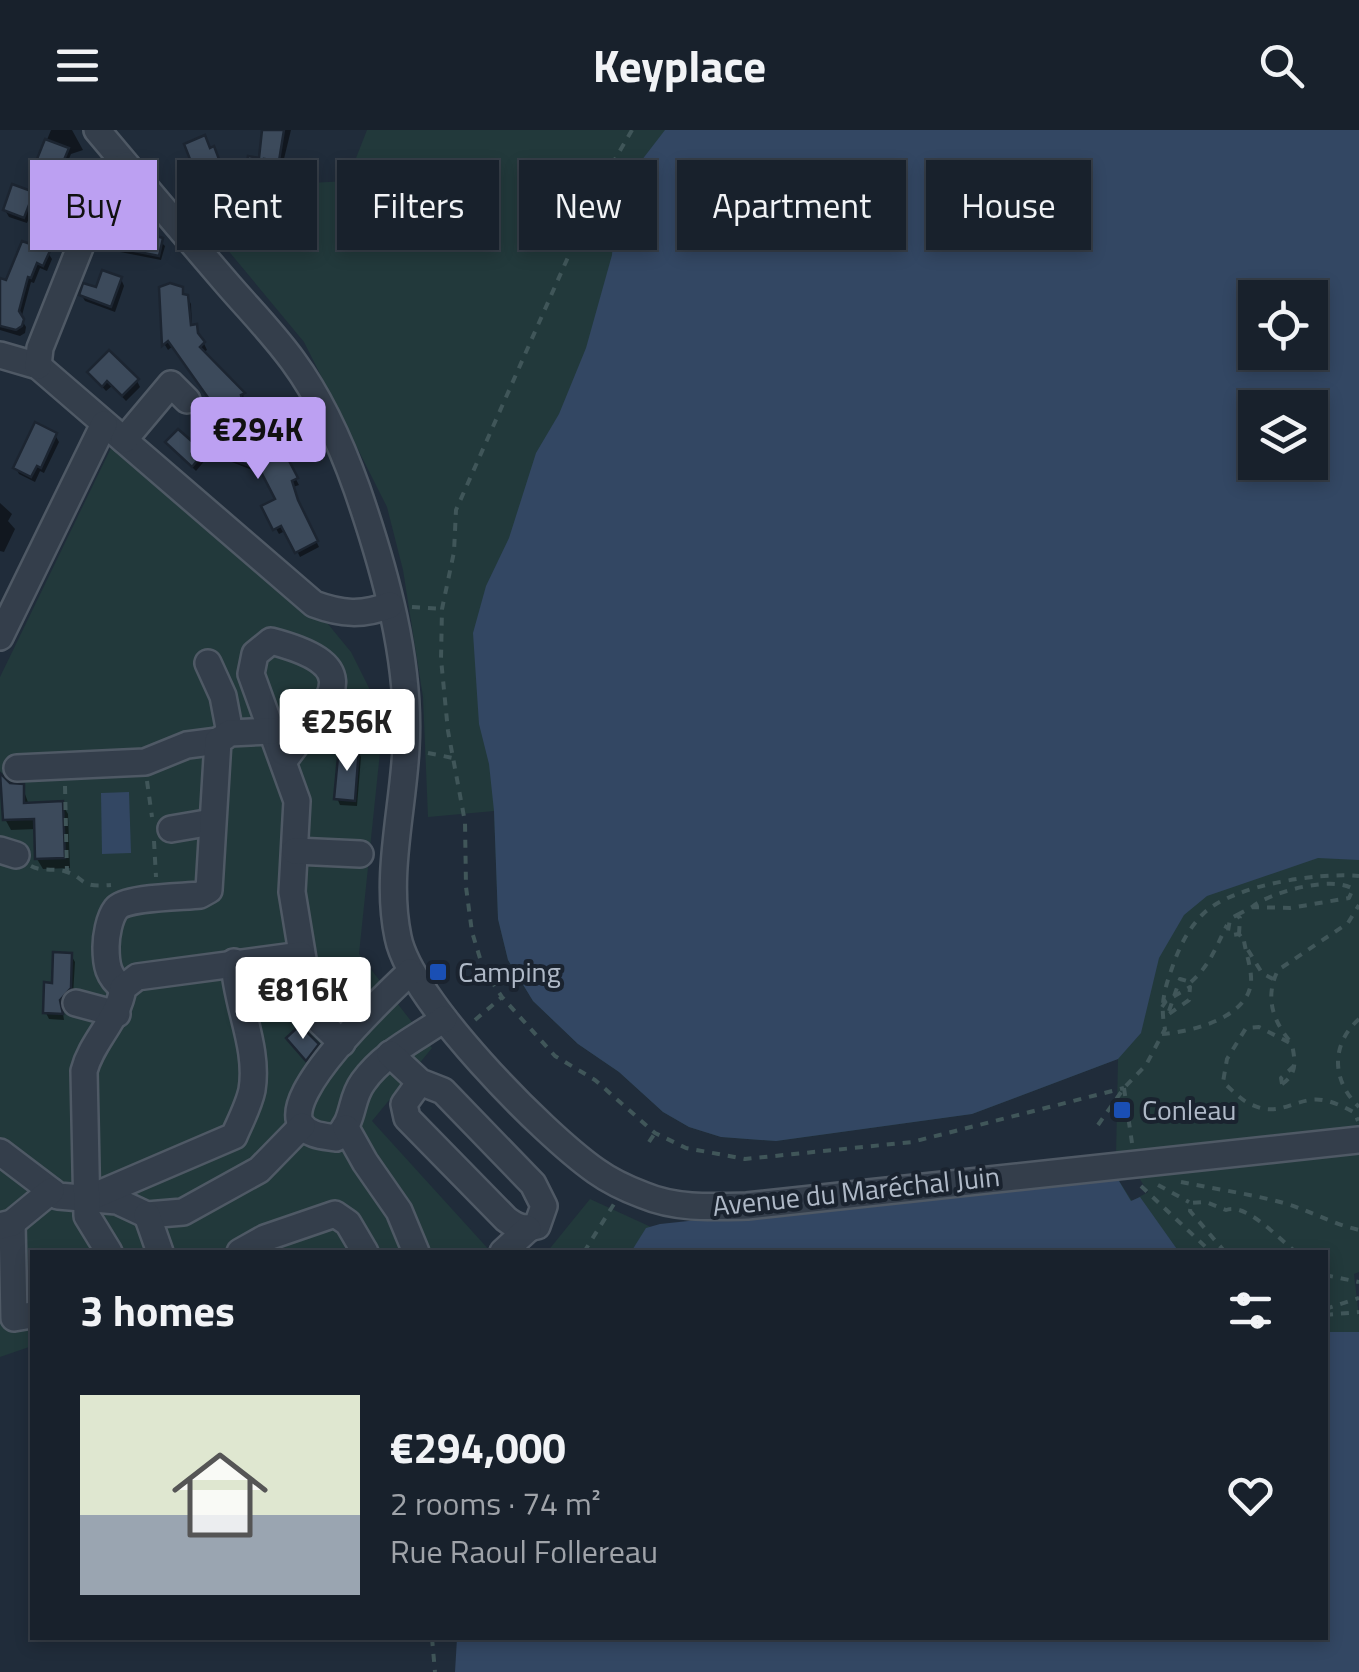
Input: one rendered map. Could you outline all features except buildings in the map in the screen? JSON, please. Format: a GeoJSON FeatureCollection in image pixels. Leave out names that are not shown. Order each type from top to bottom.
{"type":"FeatureCollection","features":[{"type":"Feature","properties":{"kind":"street","name":"Avenue du Maréchal Juin"},"geometry":{"type":"LineString","coordinates":[[96,130],[122,160]]}},
{"type":"Feature","properties":{"kind":"street","name":"Avenue du Maréchal Juin"},"geometry":{"type":"LineString","coordinates":[[157,201],[306,380],[335,435],[374,542],[390,605],[407,721],[393,897],[398,940],[410,972],[444,1019],[554,1136],[598,1172],[624,1187],[677,1205],[747,1206],[1359,1140]]}},
{"type":"Feature","properties":{"kind":"street"},"geometry":{"type":"LineString","coordinates":[[38,366],[40,348],[79,250]]}},
{"type":"Feature","properties":{"kind":"street"},"geometry":{"type":"LineString","coordinates":[[0,355],[38,366],[314,604],[338,613],[357,614],[390,605]]}},
{"type":"Feature","properties":{"kind":"street"},"geometry":{"type":"LineString","coordinates":[[0,637],[8,600],[114,432],[171,384],[187,400]]}},
{"type":"Feature","properties":{"kind":"street"},"geometry":{"type":"LineString","coordinates":[[283,762],[331,696],[335,680],[328,665],[292,646],[271,641],[255,654],[251,674],[296,801],[292,892],[312,1014],[342,1043]]}},
{"type":"Feature","properties":{"kind":"street"},"geometry":{"type":"LineString","coordinates":[[120,1001],[106,949],[116,909],[137,901],[200,895],[209,890],[212,822],[224,737],[223,696],[208,663]]}},
{"type":"Feature","properties":{"kind":"street"},"geometry":{"type":"LineString","coordinates":[[17,768],[145,762],[187,745],[272,731]]}},
{"type":"Feature","properties":{"kind":"street"},"geometry":{"type":"LineString","coordinates":[[159,826],[212,822]]}},
{"type":"Feature","properties":{"kind":"street"},"geometry":{"type":"LineString","coordinates":[[294,851],[360,854]]}},
{"type":"Feature","properties":{"kind":"street"},"geometry":{"type":"LineString","coordinates":[[109,1250],[88,1216],[84,1071],[89,1052],[120,1001],[137,977],[301,955]]}},
{"type":"Feature","properties":{"kind":"street"},"geometry":{"type":"LineString","coordinates":[[89,1198],[234,1136],[252,1091],[250,1045],[235,986],[234,962]]}},
{"type":"Feature","properties":{"kind":"street"},"geometry":{"type":"LineString","coordinates":[[410,972],[342,1043],[300,1098],[298,1115],[302,1126],[312,1134],[336,1138],[346,1128],[360,1084],[390,1054],[444,1019]]}},
{"type":"Feature","properties":{"kind":"street"},"geometry":{"type":"LineString","coordinates":[[76,1003],[120,1001]]}},
{"type":"Feature","properties":{"kind":"street"},"geometry":{"type":"LineString","coordinates":[[390,1054],[420,1082],[443,1091],[533,1184],[544,1206],[536,1226],[516,1226],[506,1219],[407,1118],[404,1104],[420,1082]]}},
{"type":"Feature","properties":{"kind":"street"},"geometry":{"type":"LineString","coordinates":[[0,1152],[58,1196],[117,1201],[147,1215],[182,1212],[258,1170],[302,1126]]}},
{"type":"Feature","properties":{"kind":"street"},"geometry":{"type":"LineString","coordinates":[[346,1128],[364,1162],[399,1211],[415,1250]]}},
{"type":"Feature","properties":{"kind":"street"},"geometry":{"type":"LineString","coordinates":[[30,1315],[14,1318],[6,1225],[51,1191]]}},
{"type":"Feature","properties":{"kind":"street"},"geometry":{"type":"LineString","coordinates":[[243,1250],[264,1238],[335,1214],[348,1223],[364,1250]]}},
{"type":"Feature","properties":{"kind":"street"},"geometry":{"type":"LineString","coordinates":[[147,1215],[159,1250]]}},
{"type":"Feature","properties":{"kind":"street"},"geometry":{"type":"LineString","coordinates":[[506,1250],[528,1228]]}},
{"type":"Feature","properties":{"kind":"path"},"geometry":{"type":"LineString","coordinates":[[632,130],[600,186],[456,510],[454,552],[442,609],[441,659],[448,731],[465,822],[470,918],[482,968],[502,997],[555,1056],[595,1080],[654,1134],[714,1155],[744,1159],[912,1142],[1124,1088]]}},
{"type":"Feature","properties":{"kind":"path"},"geometry":{"type":"LineString","coordinates":[[8,853],[37,870],[67,872],[91,887],[114,885],[137,901],[156,880],[159,826],[146,768]]}},
{"type":"Feature","properties":{"kind":"path"},"geometry":{"type":"LineString","coordinates":[[65,786],[67,872]]}},
{"type":"Feature","properties":{"kind":"path"},"geometry":{"type":"LineString","coordinates":[[1160,1009],[1182,941],[1205,912],[1251,890],[1300,878],[1321,874],[1359,876]]}},
{"type":"Feature","properties":{"kind":"path"},"geometry":{"type":"LineString","coordinates":[[1295,889],[1300,878]]}},
{"type":"Feature","properties":{"kind":"path"},"geometry":{"type":"LineString","coordinates":[[1160,1009],[1206,968],[1221,945],[1230,919],[1252,907],[1284,891],[1328,884],[1356,888],[1349,898],[1327,903],[1290,908],[1252,907]]}},
{"type":"Feature","properties":{"kind":"path"},"geometry":{"type":"LineString","coordinates":[[1296,1065],[1292,1044],[1272,1017],[1274,980],[1278,970],[1348,922],[1359,905]]}},
{"type":"Feature","properties":{"kind":"path"},"geometry":{"type":"LineString","coordinates":[[1237,915],[1239,934],[1262,973],[1274,980]]}},
{"type":"Feature","properties":{"kind":"path"},"geometry":{"type":"LineString","coordinates":[[1230,919],[1228,931],[1239,934]]}},
{"type":"Feature","properties":{"kind":"path"},"geometry":{"type":"LineString","coordinates":[[1162,1034],[1184,1033],[1242,1005],[1252,986],[1244,941]]}},
{"type":"Feature","properties":{"kind":"path"},"geometry":{"type":"LineString","coordinates":[[1098,1125],[1146,1065],[1165,1029],[1165,1016],[1180,980],[1191,984]]}},
{"type":"Feature","properties":{"kind":"path"},"geometry":{"type":"LineString","coordinates":[[1165,1016],[1189,1000],[1191,984]]}},
{"type":"Feature","properties":{"kind":"path"},"geometry":{"type":"LineString","coordinates":[[1160,1009],[1165,1016]]}},
{"type":"Feature","properties":{"kind":"path"},"geometry":{"type":"LineString","coordinates":[[1359,1018],[1345,1032],[1337,1048],[1338,1069],[1348,1096],[1359,1107]]}},
{"type":"Feature","properties":{"kind":"path"},"geometry":{"type":"LineString","coordinates":[[1292,1044],[1260,1027],[1246,1028],[1228,1059],[1223,1082],[1245,1101],[1261,1108],[1287,1109],[1312,1099],[1342,1106],[1355,1114],[1359,1126]]}},
{"type":"Feature","properties":{"kind":"path"},"geometry":{"type":"LineString","coordinates":[[1124,1088],[1141,1187],[1209,1250]]}},
{"type":"Feature","properties":{"kind":"path"},"geometry":{"type":"LineString","coordinates":[[648,1142],[654,1134]]}},
{"type":"Feature","properties":{"kind":"path"},"geometry":{"type":"LineString","coordinates":[[1135,1167],[1191,1203],[1206,1202],[1226,1210],[1235,1206],[1248,1211],[1293,1250]]}},
{"type":"Feature","properties":{"kind":"path"},"geometry":{"type":"LineString","coordinates":[[1180,1182],[1280,1202],[1359,1230]]}},
{"type":"Feature","properties":{"kind":"path"},"geometry":{"type":"LineString","coordinates":[[585,1250],[624,1187]]}},
{"type":"Feature","properties":{"kind":"path"},"geometry":{"type":"LineString","coordinates":[[1191,1203],[1190,1211],[1223,1250]]}},
{"type":"Feature","properties":{"kind":"path"},"geometry":{"type":"LineString","coordinates":[[1328,1276],[1359,1282]]}},
{"type":"Feature","properties":{"kind":"path"},"geometry":{"type":"LineString","coordinates":[[1328,1311],[1359,1298]]}},
{"type":"Feature","properties":{"kind":"path"},"geometry":{"type":"LineString","coordinates":[[1328,1312],[1359,1312]]}},
{"type":"Feature","properties":{"kind":"path"},"geometry":{"type":"LineString","coordinates":[[432,1640],[435,1672]]}},
{"type":"Feature","properties":{"kind":"green space"},"geometry":{"type":"Polygon","coordinates":[[[367,130],[1359,130],[1236,192],[951,999],[1359,820],[1359,1131],[1116,1156],[1118,1059],[972,1114],[776,1141],[721,1137],[689,1127],[663,1112],[619,1072],[578,1044],[533,1001],[508,960],[498,919],[494,811],[428,817],[423,697],[403,570],[387,507],[304,342],[228,250],[317,250],[317,183],[337,182],[337,250],[499,250],[499,160],[355,160],[367,130]]]}},
{"type":"Feature","properties":{"kind":"green space"},"geometry":{"type":"Polygon","coordinates":[[[111,448],[328,624],[351,652],[369,688],[382,733],[359,954],[432,1048],[372,1121],[489,1250],[30,1250],[30,1347],[0,1357],[0,677],[111,448]]]}},
{"type":"Feature","properties":{"kind":"green space"},"geometry":{"type":"Polygon","coordinates":[[[1359,1149],[1359,1272],[1354,1274],[1359,1360],[1328,1360],[1328,1250],[549,1250],[590,1199],[651,1227],[1116,1176],[1132,1201],[1148,1192],[1134,1170],[1359,1149]]]}},
{"type":"Feature","properties":{"kind":"water"},"geometry":{"type":"Polygon","coordinates":[[[665,130],[1359,130],[1359,860],[1318,858],[1207,896],[1184,915],[1159,958],[1141,1033],[1118,1059],[972,1114],[776,1141],[721,1137],[689,1127],[663,1112],[619,1072],[578,1044],[533,1001],[508,960],[498,919],[494,811],[489,764],[479,724],[473,633],[486,586],[509,538],[536,453],[559,414],[586,348],[612,250],[657,250],[657,160],[642,160],[665,130]]]}},
{"type":"Feature","properties":{"kind":"water"},"geometry":{"type":"Polygon","coordinates":[[[129,792],[131,853],[102,854],[101,793],[129,792]]]}},
{"type":"Feature","properties":{"kind":"water"},"geometry":{"type":"Polygon","coordinates":[[[1116,1176],[1131,1201],[1140,1197],[1178,1250],[632,1250],[646,1228],[1116,1176]]]}},
{"type":"Feature","properties":{"kind":"water"},"geometry":{"type":"Polygon","coordinates":[[[1328,1332],[1359,1332],[1359,1672],[455,1672],[457,1640],[1328,1640],[1328,1332]]]}},
{"type":"Feature","properties":{"kind":"place","name":"Camping"},"geometry":{"type":"Point","coordinates":[438,972]}},
{"type":"Feature","properties":{"kind":"place","name":"Conleau"},"geometry":{"type":"Point","coordinates":[1122,1110]}}]}
